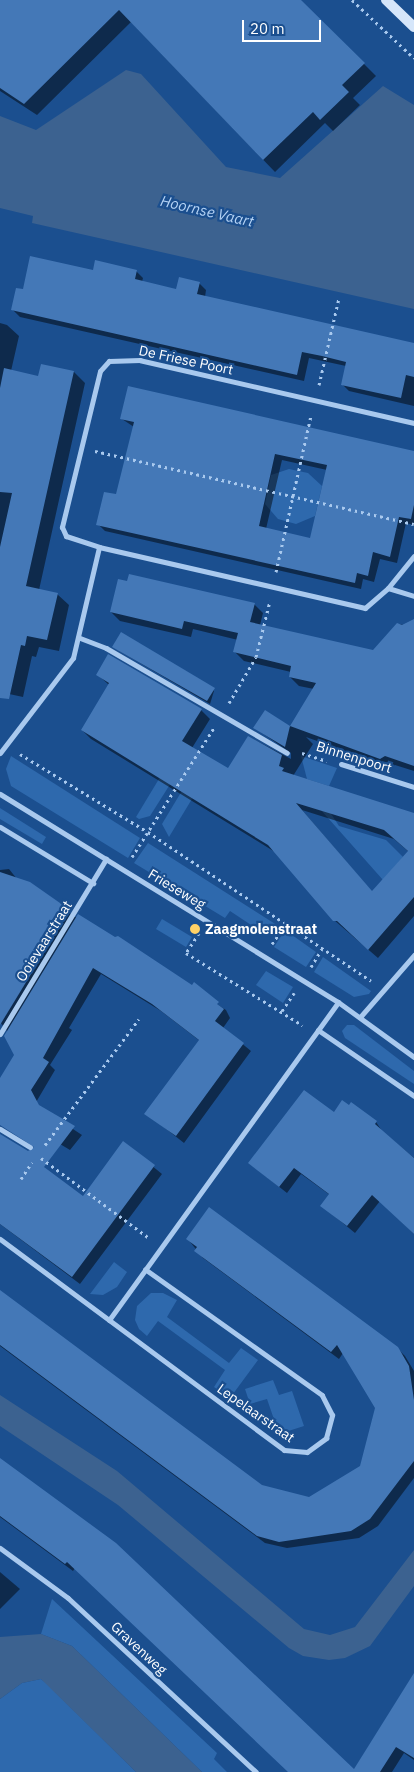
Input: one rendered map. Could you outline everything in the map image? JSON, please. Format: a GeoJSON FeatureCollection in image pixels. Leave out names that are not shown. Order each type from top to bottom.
{"type":"FeatureCollection","features":[{"type":"Feature","properties":{"kind":"main road"},"geometry":{"type":"LineString","coordinates":[[386,0],[414,27]]}},
{"type":"Feature","properties":{"kind":"street","name":"De Friese Poort"},"geometry":{"type":"LineString","coordinates":[[414,423],[140,360],[109,361],[100,371],[62,527],[66,536],[99,547],[365,608],[388,588],[414,556]]}},
{"type":"Feature","properties":{"kind":"street"},"geometry":{"type":"LineString","coordinates":[[0,753],[73,658],[80,638],[99,547]]}},
{"type":"Feature","properties":{"kind":"street"},"geometry":{"type":"LineString","coordinates":[[388,588],[414,596]]}},
{"type":"Feature","properties":{"kind":"street"},"geometry":{"type":"LineString","coordinates":[[80,638],[106,648],[221,718],[287,753]]}},
{"type":"Feature","properties":{"kind":"street","name":"Binnenpoort"},"geometry":{"type":"LineString","coordinates":[[341,764],[414,787]]}},
{"type":"Feature","properties":{"kind":"street","name":"Frieseweg"},"geometry":{"type":"LineString","coordinates":[[0,794],[361,1016],[414,1057]]}},
{"type":"Feature","properties":{"kind":"street"},"geometry":{"type":"LineString","coordinates":[[0,827],[93,883]]}},
{"type":"Feature","properties":{"kind":"street","name":"Ooievaarstraat"},"geometry":{"type":"LineString","coordinates":[[0,1034],[106,859]]}},
{"type":"Feature","properties":{"kind":"street"},"geometry":{"type":"LineString","coordinates":[[361,1016],[414,955]]}},
{"type":"Feature","properties":{"kind":"street"},"geometry":{"type":"LineString","coordinates":[[109,1320],[338,1002]]}},
{"type":"Feature","properties":{"kind":"street"},"geometry":{"type":"LineString","coordinates":[[318,1030],[414,1096]]}},
{"type":"Feature","properties":{"kind":"street"},"geometry":{"type":"LineString","coordinates":[[0,1129],[30,1146]]}},
{"type":"Feature","properties":{"kind":"street","name":"Lepelaarstraat"},"geometry":{"type":"LineString","coordinates":[[0,1239],[284,1450],[307,1452],[326,1438],[332,1414],[322,1395],[145,1269]]}},
{"type":"Feature","properties":{"kind":"street","name":"Gravenweg"},"geometry":{"type":"LineString","coordinates":[[0,1548],[68,1598],[256,1772]]}},
{"type":"Feature","properties":{"kind":"path"},"geometry":{"type":"LineString","coordinates":[[352,0],[414,58]]}},
{"type":"Feature","properties":{"kind":"path"},"geometry":{"type":"LineString","coordinates":[[124,871],[221,718],[256,657],[273,588],[291,495],[339,298]]}},
{"type":"Feature","properties":{"kind":"path"},"geometry":{"type":"LineString","coordinates":[[81,448],[414,524]]}},
{"type":"Feature","properties":{"kind":"path"},"geometry":{"type":"LineString","coordinates":[[5,745],[148,832],[383,990]]}},
{"type":"Feature","properties":{"kind":"path","name":"Binnenpoort"},"geometry":{"type":"LineString","coordinates":[[287,753],[300,752],[341,764]]}},
{"type":"Feature","properties":{"kind":"path"},"geometry":{"type":"LineString","coordinates":[[265,940],[272,944],[286,924]]}},
{"type":"Feature","properties":{"kind":"path"},"geometry":{"type":"LineString","coordinates":[[199,932],[186,953],[282,1011],[306,1028],[318,1030]]}},
{"type":"Feature","properties":{"kind":"path"},"geometry":{"type":"LineString","coordinates":[[282,1011],[322,949]]}},
{"type":"Feature","properties":{"kind":"path"},"geometry":{"type":"LineString","coordinates":[[20,1179],[139,1019]]}},
{"type":"Feature","properties":{"kind":"path"},"geometry":{"type":"LineString","coordinates":[[30,1146],[38,1156],[161,1247]]}},
{"type":"Feature","properties":{"kind":"shaded area"},"geometry":{"type":"Polygon","coordinates":[[[289,469],[308,473],[322,486],[315,516],[296,524],[278,519],[265,504],[271,475],[289,469]]]}},
{"type":"Feature","properties":{"kind":"shaded area"},"geometry":{"type":"Polygon","coordinates":[[[11,756],[140,838],[128,858],[11,786],[6,769],[11,756]]]}},
{"type":"Feature","properties":{"kind":"shaded area"},"geometry":{"type":"Polygon","coordinates":[[[301,756],[337,768],[329,786],[307,779],[301,756]]]}},
{"type":"Feature","properties":{"kind":"shaded area"},"geometry":{"type":"Polygon","coordinates":[[[171,759],[181,767],[150,816],[139,819],[136,817],[171,759]]]}},
{"type":"Feature","properties":{"kind":"shaded area"},"geometry":{"type":"Polygon","coordinates":[[[192,774],[204,779],[169,837],[162,824],[192,774]]]}},
{"type":"Feature","properties":{"kind":"shaded area"},"geometry":{"type":"Polygon","coordinates":[[[0,808],[46,837],[42,844],[0,819],[0,808]]]}},
{"type":"Feature","properties":{"kind":"shaded area"},"geometry":{"type":"Polygon","coordinates":[[[320,809],[330,812],[339,826],[386,840],[403,857],[383,880],[320,809]]]}},
{"type":"Feature","properties":{"kind":"shaded area"},"geometry":{"type":"Polygon","coordinates":[[[148,843],[280,927],[278,931],[265,924],[260,931],[230,911],[225,918],[134,863],[148,843]]]}},
{"type":"Feature","properties":{"kind":"shaded area"},"geometry":{"type":"Polygon","coordinates":[[[162,919],[192,937],[186,947],[156,929],[162,919]]]}},
{"type":"Feature","properties":{"kind":"shaded area"},"geometry":{"type":"Polygon","coordinates":[[[285,930],[316,952],[306,967],[274,947],[285,930]]]}},
{"type":"Feature","properties":{"kind":"shaded area"},"geometry":{"type":"Polygon","coordinates":[[[323,957],[371,991],[369,994],[354,997],[314,972],[323,957]]]}},
{"type":"Feature","properties":{"kind":"shaded area"},"geometry":{"type":"Polygon","coordinates":[[[266,971],[293,987],[283,1003],[256,985],[266,971]]]}},
{"type":"Feature","properties":{"kind":"shaded area"},"geometry":{"type":"Polygon","coordinates":[[[347,1025],[354,1025],[414,1071],[414,1084],[345,1038],[342,1031],[347,1025]]]}},
{"type":"Feature","properties":{"kind":"shaded area"},"geometry":{"type":"Polygon","coordinates":[[[114,1262],[127,1272],[117,1287],[103,1295],[90,1294],[114,1262]]]}},
{"type":"Feature","properties":{"kind":"shaded area"},"geometry":{"type":"Polygon","coordinates":[[[151,1293],[163,1293],[177,1300],[167,1317],[229,1363],[241,1348],[258,1360],[230,1398],[214,1387],[225,1370],[158,1321],[147,1336],[139,1329],[135,1320],[137,1306],[151,1293]]]}},
{"type":"Feature","properties":{"kind":"shaded area"},"geometry":{"type":"Polygon","coordinates":[[[273,1380],[279,1395],[292,1391],[304,1426],[279,1434],[267,1399],[250,1404],[245,1389],[273,1380]]]}},
{"type":"Feature","properties":{"kind":"shaded area"},"geometry":{"type":"Polygon","coordinates":[[[52,1599],[217,1753],[214,1759],[227,1772],[202,1772],[72,1646],[41,1634],[52,1599]]]}},
{"type":"Feature","properties":{"kind":"shaded area"},"geometry":{"type":"Polygon","coordinates":[[[41,1679],[136,1772],[0,1772],[0,1699],[22,1683],[41,1679]]]}},
{"type":"Feature","properties":{"kind":"water","name":"Hoornse Vaart"},"geometry":{"type":"Polygon","coordinates":[[[126,70],[141,74],[226,167],[280,178],[383,86],[414,105],[414,309],[32,223],[33,216],[0,208],[0,116],[36,130],[126,70]]]}},
{"type":"Feature","properties":{"kind":"water"},"geometry":{"type":"Polygon","coordinates":[[[0,1395],[117,1471],[304,1629],[330,1635],[355,1627],[414,1550],[414,1586],[370,1646],[345,1658],[329,1660],[303,1656],[289,1648],[118,1505],[0,1426],[0,1395]]]}},
{"type":"Feature","properties":{"kind":"water"},"geometry":{"type":"Polygon","coordinates":[[[41,1634],[72,1646],[202,1772],[136,1772],[41,1679],[22,1683],[0,1699],[0,1637],[41,1634]]]}},
{"type":"Feature","properties":{"kind":"building"},"geometry":{"type":"Polygon","coordinates":[[[0,0],[301,0],[365,63],[342,85],[349,92],[320,120],[313,112],[263,160],[119,10],[24,104],[0,88],[0,0]]]}},
{"type":"Feature","properties":{"kind":"building"},"geometry":{"type":"Polygon","coordinates":[[[30,256],[93,270],[95,260],[137,270],[135,279],[176,289],[179,277],[200,282],[197,294],[414,343],[414,377],[406,375],[401,398],[341,385],[346,362],[322,356],[302,352],[297,375],[11,310],[16,288],[23,289],[30,256]]]}},
{"type":"Feature","properties":{"kind":"building"},"geometry":{"type":"Polygon","coordinates":[[[41,364],[74,371],[26,586],[58,593],[47,640],[27,636],[25,646],[21,645],[9,699],[0,698],[0,547],[12,493],[0,492],[0,388],[4,368],[38,376],[41,364]]]}},
{"type":"Feature","properties":{"kind":"building"},"geometry":{"type":"Polygon","coordinates":[[[128,386],[414,451],[414,505],[411,519],[399,517],[390,557],[373,552],[368,576],[357,573],[355,583],[96,525],[104,492],[116,494],[134,422],[120,419],[128,386]],[[275,454],[259,526],[310,538],[327,465],[275,454]]]}},
{"type":"Feature","properties":{"kind":"building"},"geometry":{"type":"Polygon","coordinates":[[[129,574],[255,603],[250,622],[373,650],[397,623],[402,625],[414,619],[414,766],[385,756],[380,759],[290,726],[316,683],[289,677],[291,666],[233,652],[238,633],[184,621],[182,629],[110,612],[118,579],[127,581],[129,574]]]}},
{"type":"Feature","properties":{"kind":"building"},"geometry":{"type":"Polygon","coordinates":[[[121,632],[215,688],[207,701],[112,647],[121,632]]]}},
{"type":"Feature","properties":{"kind":"building"},"geometry":{"type":"Polygon","coordinates":[[[108,654],[202,709],[182,741],[228,768],[248,736],[282,755],[279,766],[284,768],[282,771],[414,813],[414,897],[368,950],[337,921],[333,921],[268,845],[81,730],[109,683],[96,675],[108,654]],[[296,803],[372,891],[408,851],[384,830],[296,803]]]}},
{"type":"Feature","properties":{"kind":"building"},"geometry":{"type":"Polygon","coordinates":[[[265,710],[290,726],[285,747],[253,728],[265,710]]]}},
{"type":"Feature","properties":{"kind":"building"},"geometry":{"type":"Polygon","coordinates":[[[0,872],[30,882],[70,910],[0,1025],[0,872]]]}},
{"type":"Feature","properties":{"kind":"building"},"geometry":{"type":"Polygon","coordinates":[[[78,914],[115,937],[118,936],[192,985],[194,982],[219,1002],[217,1004],[224,1009],[215,1021],[244,1043],[176,1136],[144,1114],[199,1040],[152,1004],[93,968],[43,1058],[49,1062],[31,1090],[39,1105],[75,1126],[44,1167],[83,1196],[123,1141],[155,1165],[72,1277],[0,1224],[0,1134],[28,1151],[34,1147],[0,1125],[0,1078],[14,1055],[4,1036],[78,914]]]}},
{"type":"Feature","properties":{"kind":"building"},"geometry":{"type":"Polygon","coordinates":[[[304,1090],[334,1112],[342,1100],[349,1105],[351,1102],[377,1121],[375,1124],[414,1158],[414,1234],[372,1195],[347,1226],[320,1206],[329,1194],[294,1168],[279,1187],[248,1163],[304,1090]]]}},
{"type":"Feature","properties":{"kind":"building"},"geometry":{"type":"Polygon","coordinates":[[[209,1207],[398,1347],[409,1366],[414,1400],[414,1461],[370,1519],[351,1531],[279,1542],[257,1536],[0,1345],[0,1290],[262,1485],[309,1497],[360,1466],[375,1408],[337,1345],[331,1352],[194,1251],[197,1247],[186,1239],[209,1207]]]}},
{"type":"Feature","properties":{"kind":"building"},"geometry":{"type":"Polygon","coordinates":[[[0,1458],[116,1543],[354,1769],[414,1673],[414,1758],[396,1747],[380,1772],[288,1772],[67,1562],[65,1564],[0,1516],[0,1458]]]}},
{"type":"Feature","properties":{"kind":"place","name":"Zaagmolenstraat"},"geometry":{"type":"Point","coordinates":[195,929]}}]}
